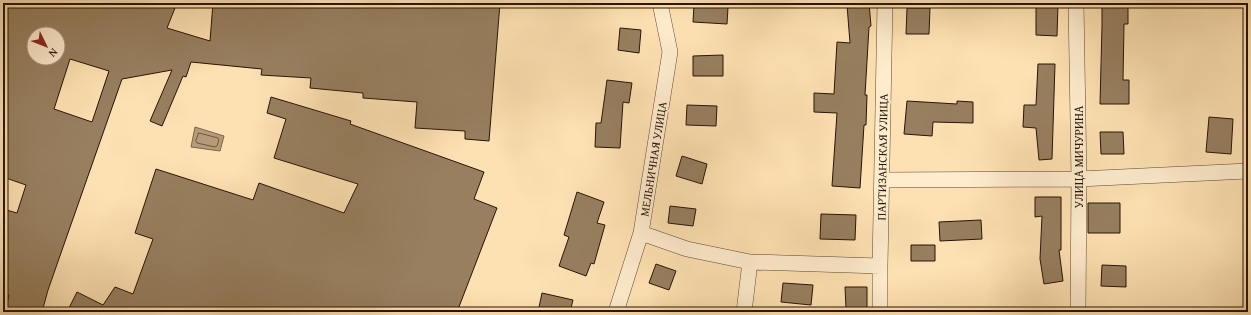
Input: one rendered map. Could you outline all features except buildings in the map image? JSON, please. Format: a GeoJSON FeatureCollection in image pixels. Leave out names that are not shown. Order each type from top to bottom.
{"type":"FeatureCollection","features":[{"type":"Feature","properties":{"kind":"street","name":"МЕЛЬНИЧНАЯ УЛИЦА"},"geometry":{"type":"LineString","coordinates":[[616,312],[641,233],[670,52],[660,3]]}},
{"type":"Feature","properties":{"kind":"street","name":"ПАРТИЗАНСКАЯ УЛИЦА"},"geometry":{"type":"LineString","coordinates":[[880,312],[885,3]]}},
{"type":"Feature","properties":{"kind":"street","name":"УЛИЦА МИЧУРИНА"},"geometry":{"type":"LineString","coordinates":[[1076,3],[1079,179],[1078,312]]}},
{"type":"Feature","properties":{"kind":"street"},"geometry":{"type":"LineString","coordinates":[[882,180],[1079,179],[1248,171]]}},
{"type":"Feature","properties":{"kind":"street"},"geometry":{"type":"LineString","coordinates":[[641,233],[688,249],[750,262],[880,266]]}},
{"type":"Feature","properties":{"kind":"street"},"geometry":{"type":"LineString","coordinates":[[744,312],[750,262]]}},
{"type":"Feature","properties":{"kind":"water"},"geometry":{"type":"Polygon","coordinates":[[[195,127],[224,136],[220,151],[191,147],[195,127]]]}}]}
